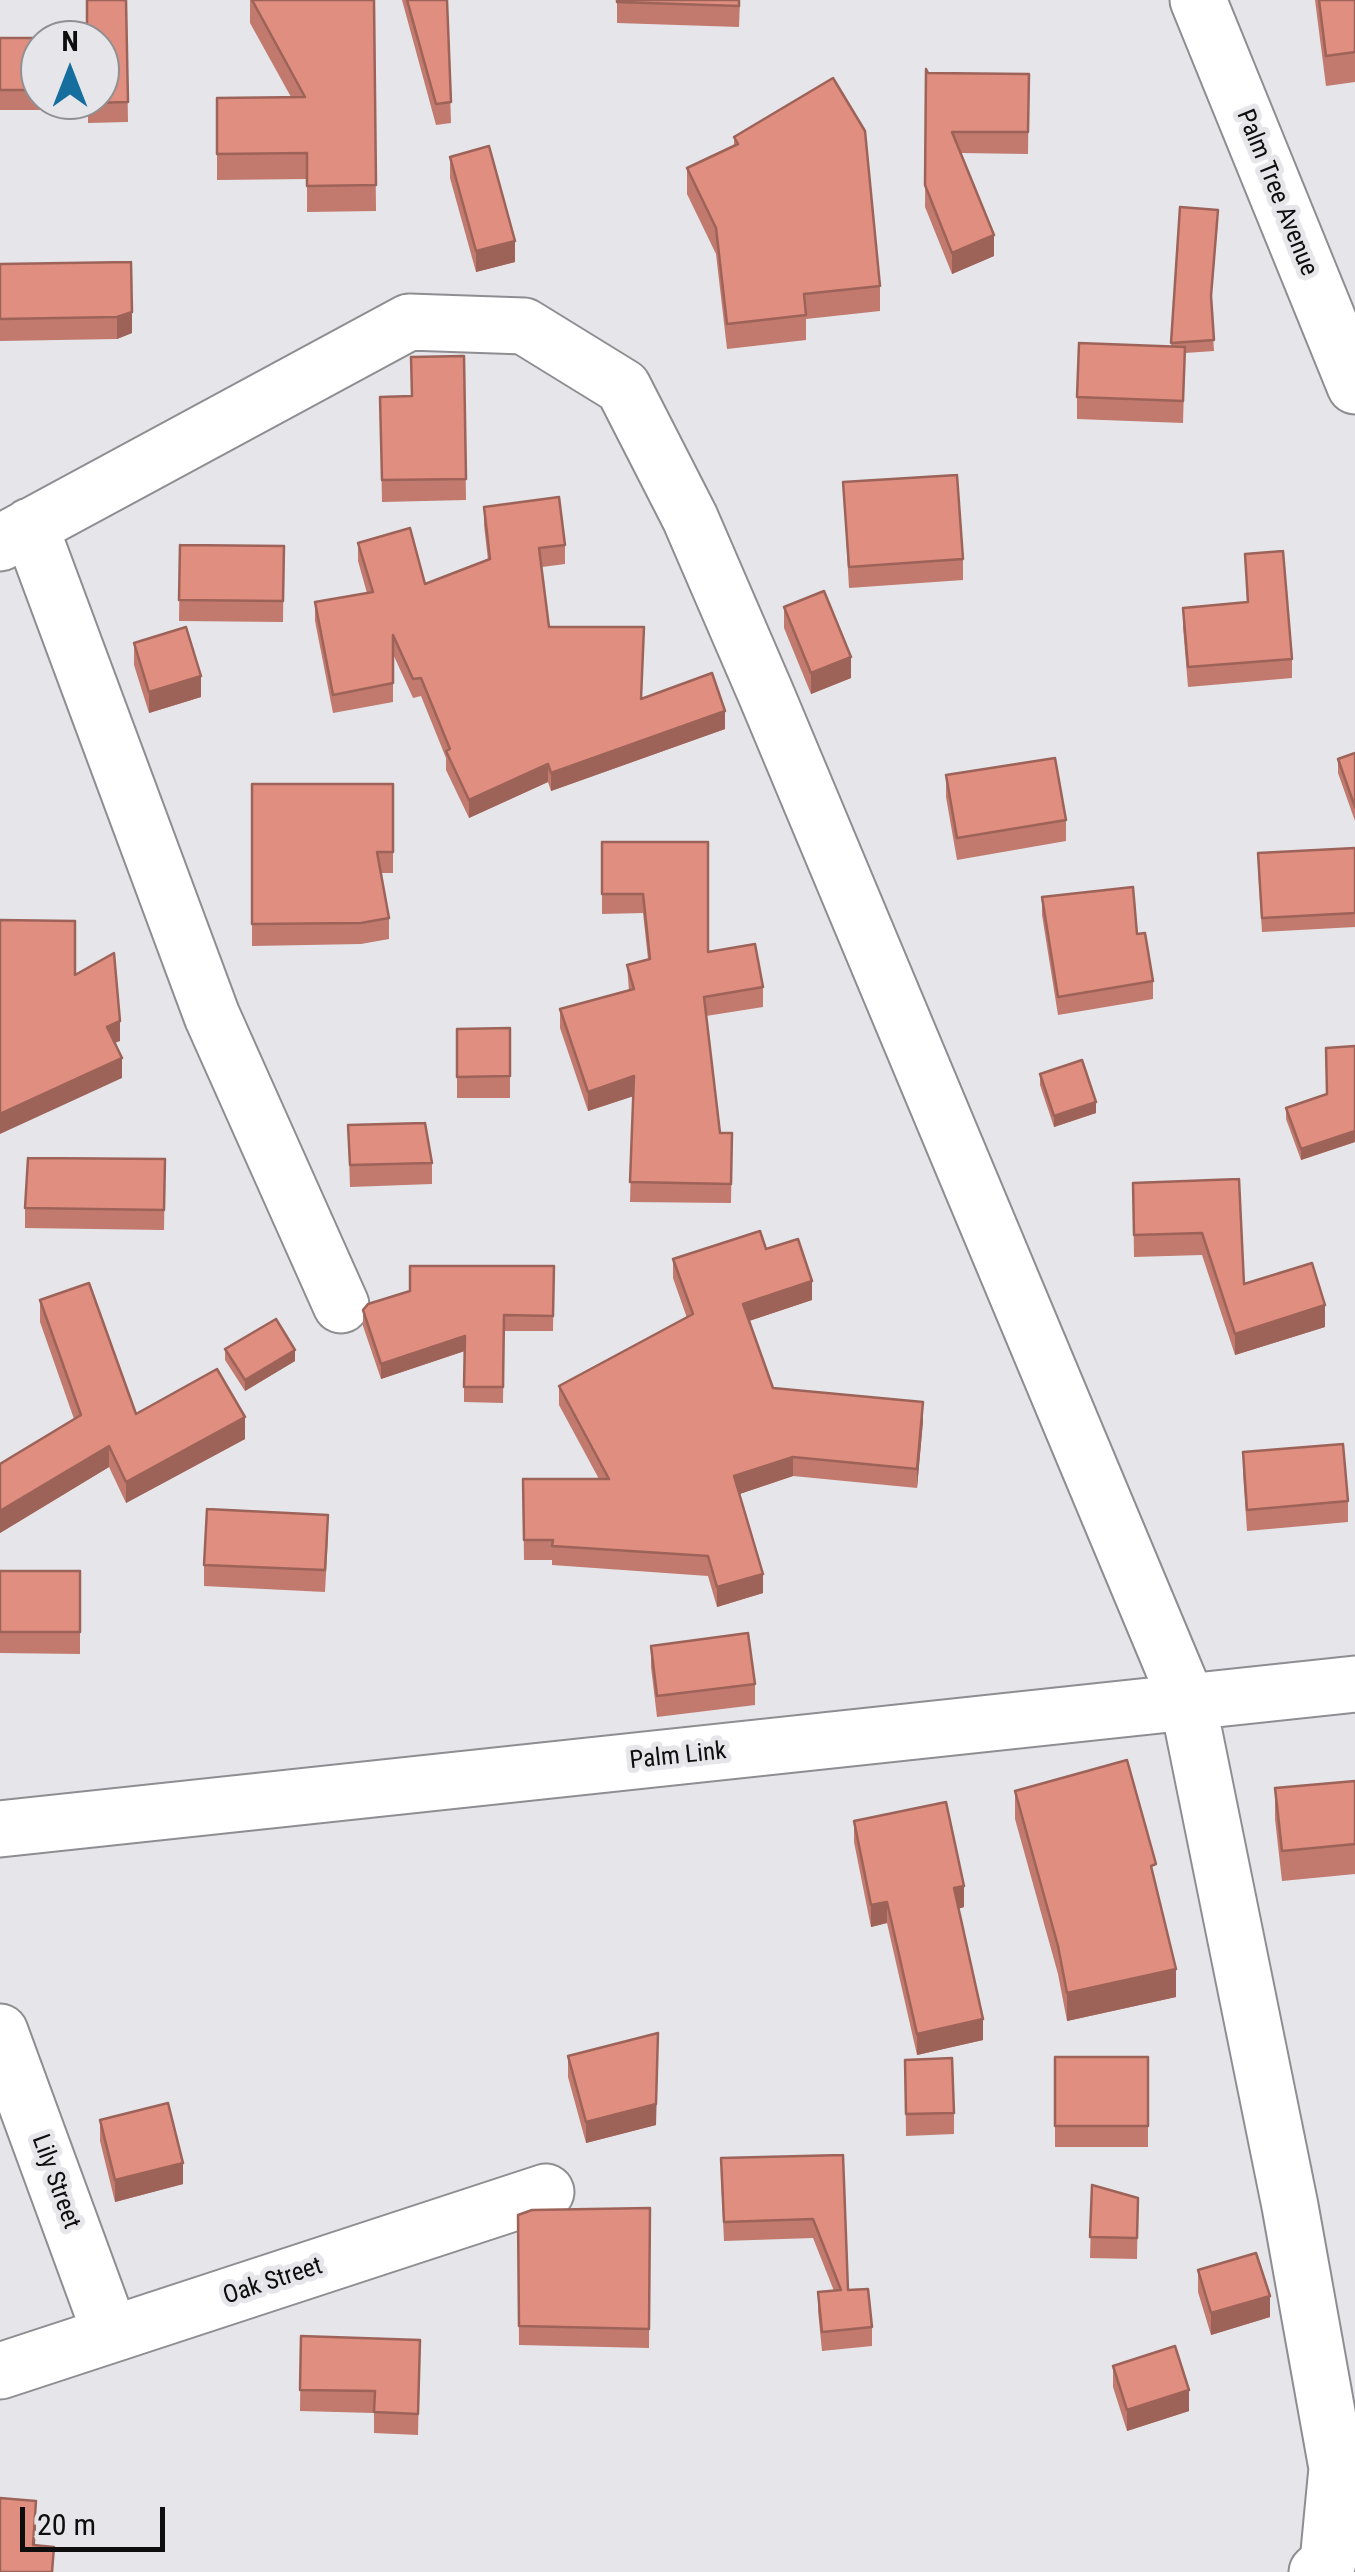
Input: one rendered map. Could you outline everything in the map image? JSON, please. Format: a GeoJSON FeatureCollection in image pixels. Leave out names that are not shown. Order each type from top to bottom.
{"type":"FeatureCollection","features":[{"type":"Feature","properties":{"kind":"street","name":"Palm Tree Avenue"},"geometry":{"type":"LineString","coordinates":[[1200,1],[1355,386]]}},
{"type":"Feature","properties":{"kind":"street"},"geometry":{"type":"LineString","coordinates":[[341,1305],[212,1016],[15,534],[409,322],[524,326],[623,387],[690,518],[1188,1703],[1290,2206],[1338,2468],[1328,2562],[1317,2572]]}},
{"type":"Feature","properties":{"kind":"street","name":"Palm Link"},"geometry":{"type":"LineString","coordinates":[[0,1829],[1355,1684]]}},
{"type":"Feature","properties":{"kind":"street","name":"Lily Street"},"geometry":{"type":"LineString","coordinates":[[0,2032],[110,2332]]}},
{"type":"Feature","properties":{"kind":"street","name":"Oak Street"},"geometry":{"type":"LineString","coordinates":[[0,2371],[546,2192]]}},
{"type":"Feature","properties":{"kind":"building"},"geometry":{"type":"Polygon","coordinates":[[[87,0],[126,0],[128,102],[120,102],[120,20],[87,20],[87,0]]]}},
{"type":"Feature","properties":{"kind":"building"},"geometry":{"type":"Polygon","coordinates":[[[252,0],[374,0],[376,185],[307,186],[307,153],[217,154],[217,98],[305,97],[252,0]]]}},
{"type":"Feature","properties":{"kind":"building"},"geometry":{"type":"Polygon","coordinates":[[[407,0],[447,0],[451,102],[436,104],[407,0]]]}},
{"type":"Feature","properties":{"kind":"building"},"geometry":{"type":"Polygon","coordinates":[[[739,0],[739,6],[617,2],[739,0]]]}},
{"type":"Feature","properties":{"kind":"building"},"geometry":{"type":"Polygon","coordinates":[[[1319,0],[1355,0],[1355,52],[1326,56],[1319,0]]]}},
{"type":"Feature","properties":{"kind":"building"},"geometry":{"type":"Polygon","coordinates":[[[0,38],[20,38],[20,90],[0,90],[0,38]]]}},
{"type":"Feature","properties":{"kind":"building"},"geometry":{"type":"Polygon","coordinates":[[[926,69],[928,73],[1029,74],[1028,132],[952,132],[994,235],[952,253],[925,185],[926,69]]]}},
{"type":"Feature","properties":{"kind":"building"},"geometry":{"type":"Polygon","coordinates":[[[833,78],[865,131],[880,286],[804,294],[806,315],[727,324],[716,228],[687,168],[738,144],[734,137],[833,78]]]}},
{"type":"Feature","properties":{"kind":"building"},"geometry":{"type":"Polygon","coordinates":[[[489,146],[515,241],[476,251],[450,157],[489,146]]]}},
{"type":"Feature","properties":{"kind":"building"},"geometry":{"type":"Polygon","coordinates":[[[1180,207],[1218,210],[1211,296],[1214,340],[1171,343],[1180,207]]]}},
{"type":"Feature","properties":{"kind":"building"},"geometry":{"type":"Polygon","coordinates":[[[131,262],[132,312],[117,317],[0,319],[0,264],[131,262]]]}},
{"type":"Feature","properties":{"kind":"building"},"geometry":{"type":"Polygon","coordinates":[[[1079,343],[1185,347],[1183,401],[1077,397],[1079,343]]]}},
{"type":"Feature","properties":{"kind":"building"},"geometry":{"type":"Polygon","coordinates":[[[464,356],[466,479],[382,480],[380,397],[412,396],[411,357],[464,356]]]}},
{"type":"Feature","properties":{"kind":"building"},"geometry":{"type":"Polygon","coordinates":[[[957,475],[963,559],[849,567],[843,482],[957,475]]]}},
{"type":"Feature","properties":{"kind":"building"},"geometry":{"type":"Polygon","coordinates":[[[559,497],[565,545],[539,548],[549,627],[644,627],[641,699],[712,673],[725,711],[551,773],[548,764],[469,800],[446,751],[450,749],[421,678],[413,679],[393,635],[393,683],[333,695],[315,602],[373,592],[358,543],[410,528],[425,584],[490,559],[484,507],[559,497]]]}},
{"type":"Feature","properties":{"kind":"building"},"geometry":{"type":"Polygon","coordinates":[[[180,545],[284,546],[283,601],[179,600],[180,545]]]}},
{"type":"Feature","properties":{"kind":"building"},"geometry":{"type":"Polygon","coordinates":[[[1283,551],[1292,659],[1188,667],[1183,608],[1248,602],[1245,554],[1283,551]]]}},
{"type":"Feature","properties":{"kind":"building"},"geometry":{"type":"Polygon","coordinates":[[[824,591],[851,657],[811,673],[784,607],[824,591]]]}},
{"type":"Feature","properties":{"kind":"building"},"geometry":{"type":"Polygon","coordinates":[[[186,627],[201,676],[149,692],[134,643],[186,627]]]}},
{"type":"Feature","properties":{"kind":"building"},"geometry":{"type":"Polygon","coordinates":[[[1355,753],[1355,807],[1338,759],[1355,753]]]}},
{"type":"Feature","properties":{"kind":"building"},"geometry":{"type":"Polygon","coordinates":[[[1055,758],[1066,820],[957,838],[946,775],[1055,758]]]}},
{"type":"Feature","properties":{"kind":"building"},"geometry":{"type":"Polygon","coordinates":[[[252,784],[393,784],[393,852],[377,852],[389,918],[361,923],[252,924],[252,784]]]}},
{"type":"Feature","properties":{"kind":"building"},"geometry":{"type":"Polygon","coordinates":[[[602,842],[708,842],[708,952],[755,944],[763,987],[704,997],[720,1133],[732,1133],[731,1184],[630,1182],[634,1076],[588,1092],[560,1009],[634,989],[627,965],[650,959],[643,894],[602,894],[602,842]]]}},
{"type":"Feature","properties":{"kind":"building"},"geometry":{"type":"Polygon","coordinates":[[[1355,848],[1355,913],[1262,918],[1258,853],[1355,848]]]}},
{"type":"Feature","properties":{"kind":"building"},"geometry":{"type":"Polygon","coordinates":[[[1133,887],[1137,934],[1145,933],[1153,981],[1058,997],[1042,897],[1133,887]]]}},
{"type":"Feature","properties":{"kind":"building"},"geometry":{"type":"Polygon","coordinates":[[[0,920],[75,921],[75,975],[114,953],[120,1021],[107,1027],[122,1058],[0,1114],[0,920]]]}},
{"type":"Feature","properties":{"kind":"building"},"geometry":{"type":"Polygon","coordinates":[[[510,1028],[510,1076],[457,1077],[457,1029],[510,1028]]]}},
{"type":"Feature","properties":{"kind":"building"},"geometry":{"type":"Polygon","coordinates":[[[1355,1046],[1355,1131],[1301,1149],[1286,1108],[1327,1094],[1326,1048],[1355,1046]]]}},
{"type":"Feature","properties":{"kind":"building"},"geometry":{"type":"Polygon","coordinates":[[[1082,1060],[1096,1102],[1054,1116],[1040,1074],[1082,1060]]]}},
{"type":"Feature","properties":{"kind":"building"},"geometry":{"type":"Polygon","coordinates":[[[425,1123],[432,1163],[350,1165],[348,1125],[425,1123]]]}},
{"type":"Feature","properties":{"kind":"building"},"geometry":{"type":"Polygon","coordinates":[[[28,1158],[165,1159],[164,1210],[25,1208],[28,1158]]]}},
{"type":"Feature","properties":{"kind":"building"},"geometry":{"type":"Polygon","coordinates":[[[1239,1179],[1244,1284],[1312,1263],[1325,1305],[1235,1334],[1202,1233],[1134,1235],[1133,1183],[1239,1179]]]}},
{"type":"Feature","properties":{"kind":"building"},"geometry":{"type":"Polygon","coordinates":[[[760,1231],[766,1249],[798,1239],[812,1281],[743,1304],[773,1388],[923,1402],[917,1469],[793,1457],[734,1476],[763,1574],[717,1587],[708,1556],[552,1546],[553,1540],[524,1540],[523,1479],[609,1479],[559,1386],[693,1314],[673,1259],[760,1231]]]}},
{"type":"Feature","properties":{"kind":"building"},"geometry":{"type":"Polygon","coordinates":[[[410,1266],[554,1266],[553,1316],[504,1315],[503,1387],[464,1387],[465,1336],[381,1364],[363,1310],[368,1304],[410,1291],[410,1266]]]}},
{"type":"Feature","properties":{"kind":"building"},"geometry":{"type":"Polygon","coordinates":[[[89,1283],[136,1414],[217,1369],[245,1417],[126,1482],[109,1446],[0,1511],[0,1464],[81,1415],[40,1300],[89,1283]]]}},
{"type":"Feature","properties":{"kind":"building"},"geometry":{"type":"Polygon","coordinates":[[[276,1319],[295,1350],[245,1380],[225,1349],[276,1319]]]}},
{"type":"Feature","properties":{"kind":"building"},"geometry":{"type":"Polygon","coordinates":[[[1343,1444],[1348,1501],[1247,1510],[1243,1452],[1343,1444]]]}},
{"type":"Feature","properties":{"kind":"building"},"geometry":{"type":"Polygon","coordinates":[[[207,1509],[328,1515],[325,1570],[204,1565],[207,1509]]]}},
{"type":"Feature","properties":{"kind":"building"},"geometry":{"type":"Polygon","coordinates":[[[0,1571],[80,1571],[80,1632],[0,1632],[0,1571]]]}},
{"type":"Feature","properties":{"kind":"building"},"geometry":{"type":"Polygon","coordinates":[[[748,1633],[755,1684],[657,1696],[651,1646],[748,1633]]]}},
{"type":"Feature","properties":{"kind":"building"},"geometry":{"type":"Polygon","coordinates":[[[1127,1760],[1156,1864],[1151,1866],[1176,1969],[1067,1993],[1058,1946],[1015,1791],[1127,1760]]]}},
{"type":"Feature","properties":{"kind":"building"},"geometry":{"type":"Polygon","coordinates":[[[1355,1781],[1355,1844],[1282,1851],[1275,1788],[1355,1781]]]}},
{"type":"Feature","properties":{"kind":"building"},"geometry":{"type":"Polygon","coordinates":[[[946,1802],[964,1886],[954,1888],[983,2019],[917,2034],[887,1902],[871,1905],[854,1821],[946,1802]]]}},
{"type":"Feature","properties":{"kind":"building"},"geometry":{"type":"Polygon","coordinates":[[[658,2033],[656,2104],[586,2122],[568,2056],[658,2033]]]}},
{"type":"Feature","properties":{"kind":"building"},"geometry":{"type":"Polygon","coordinates":[[[1055,2057],[1148,2057],[1148,2126],[1055,2126],[1055,2057]]]}},
{"type":"Feature","properties":{"kind":"building"},"geometry":{"type":"Polygon","coordinates":[[[952,2058],[954,2113],[906,2114],[905,2060],[952,2058]]]}},
{"type":"Feature","properties":{"kind":"building"},"geometry":{"type":"Polygon","coordinates":[[[168,2103],[183,2163],[115,2180],[100,2120],[168,2103]]]}},
{"type":"Feature","properties":{"kind":"building"},"geometry":{"type":"Polygon","coordinates":[[[843,2155],[848,2290],[868,2289],[872,2327],[822,2332],[818,2292],[841,2290],[813,2219],[724,2222],[721,2158],[843,2155]]]}},
{"type":"Feature","properties":{"kind":"building"},"geometry":{"type":"Polygon","coordinates":[[[1092,2185],[1138,2198],[1137,2238],[1090,2237],[1092,2185]]]}},
{"type":"Feature","properties":{"kind":"building"},"geometry":{"type":"Polygon","coordinates":[[[650,2208],[649,2329],[519,2326],[518,2215],[532,2210],[650,2208]]]}},
{"type":"Feature","properties":{"kind":"building"},"geometry":{"type":"Polygon","coordinates":[[[1256,2253],[1270,2296],[1211,2313],[1198,2270],[1256,2253]]]}},
{"type":"Feature","properties":{"kind":"building"},"geometry":{"type":"Polygon","coordinates":[[[301,2336],[420,2340],[418,2414],[374,2412],[375,2391],[300,2390],[301,2336]]]}},
{"type":"Feature","properties":{"kind":"building"},"geometry":{"type":"Polygon","coordinates":[[[1175,2346],[1189,2390],[1127,2410],[1113,2366],[1175,2346]]]}},
{"type":"Feature","properties":{"kind":"building"},"geometry":{"type":"Polygon","coordinates":[[[0,2498],[36,2501],[33,2545],[54,2547],[52,2572],[0,2572],[0,2498]]]}}]}
